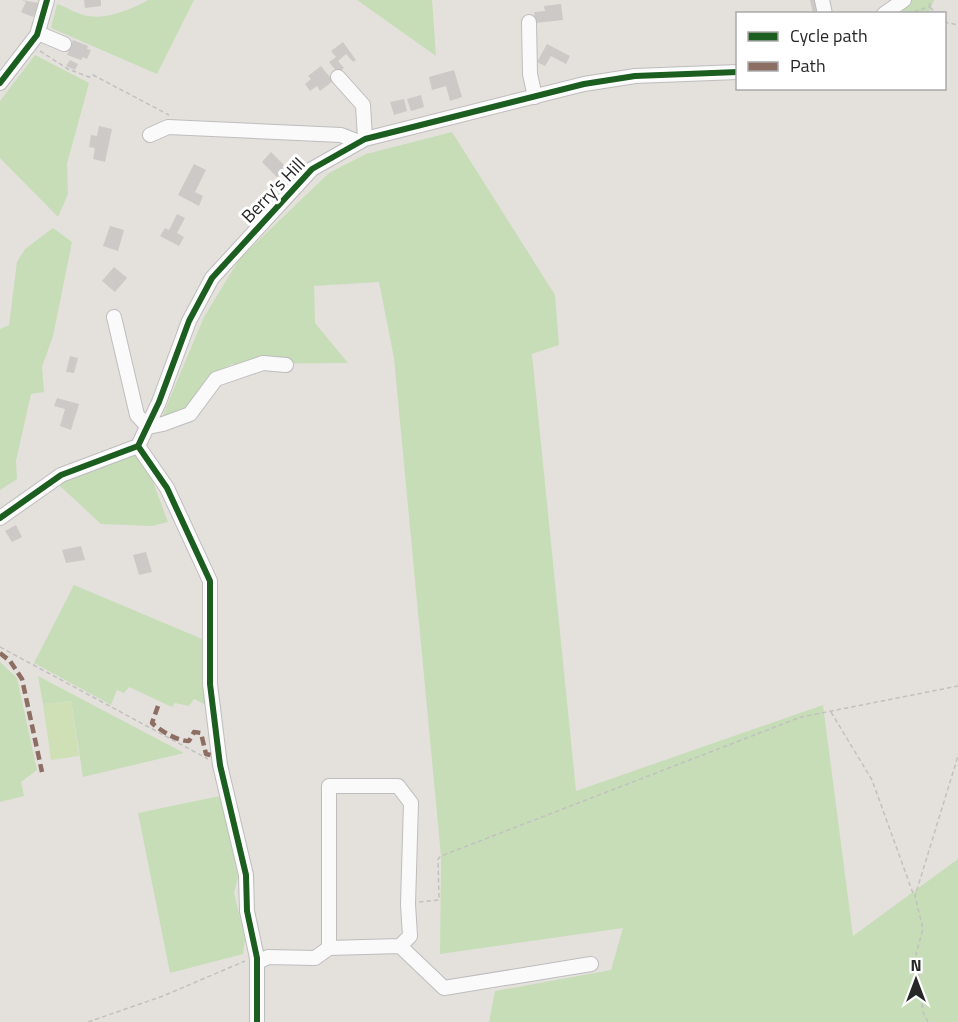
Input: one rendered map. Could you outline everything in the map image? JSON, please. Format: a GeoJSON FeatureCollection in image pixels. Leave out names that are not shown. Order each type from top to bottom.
{"type":"FeatureCollection","features":[{"type":"Feature","properties":{"kind":"street"},"geometry":{"type":"LineString","coordinates":[[0,83],[34,39],[47,0]]}},
{"type":"Feature","properties":{"kind":"street"},"geometry":{"type":"LineString","coordinates":[[887,12],[904,0]]}},
{"type":"Feature","properties":{"kind":"street"},"geometry":{"type":"LineString","coordinates":[[529,22],[530,74],[535,97]]}},
{"type":"Feature","properties":{"kind":"street"},"geometry":{"type":"LineString","coordinates":[[34,39],[63,44]]}},
{"type":"Feature","properties":{"kind":"street","name":"Berry's Hill"},"geometry":{"type":"LineString","coordinates":[[138,446],[148,427],[189,321],[212,279],[312,169],[362,141],[584,84],[635,76],[736,72]]}},
{"type":"Feature","properties":{"kind":"street"},"geometry":{"type":"LineString","coordinates":[[150,135],[168,127],[341,135],[362,141],[363,105],[338,78]]}},
{"type":"Feature","properties":{"kind":"street"},"geometry":{"type":"LineString","coordinates":[[114,317],[137,415],[148,427],[164,424],[190,414],[216,379],[263,363],[286,365]]}},
{"type":"Feature","properties":{"kind":"street"},"geometry":{"type":"LineString","coordinates":[[0,518],[61,475],[138,446],[167,488],[210,581],[210,684],[220,765],[246,875],[247,911],[258,960],[257,1022]]}},
{"type":"Feature","properties":{"kind":"street"},"geometry":{"type":"LineString","coordinates":[[258,960],[268,957],[315,957],[329,948],[400,946],[410,936],[408,904],[411,803],[398,786],[329,786],[329,948]]}},
{"type":"Feature","properties":{"kind":"street"},"geometry":{"type":"LineString","coordinates":[[400,946],[444,988],[591,964]]}},
{"type":"Feature","properties":{"kind":"path"},"geometry":{"type":"LineString","coordinates":[[929,7],[931,0]]}},
{"type":"Feature","properties":{"kind":"path"},"geometry":{"type":"LineString","coordinates":[[913,12],[929,7]]}},
{"type":"Feature","properties":{"kind":"path"},"geometry":{"type":"LineString","coordinates":[[929,7],[934,12]]}},
{"type":"Feature","properties":{"kind":"path"},"geometry":{"type":"LineString","coordinates":[[34,39],[68,69],[89,77],[93,75]]}},
{"type":"Feature","properties":{"kind":"path"},"geometry":{"type":"LineString","coordinates":[[0,647],[220,765]]}},
{"type":"Feature","properties":{"kind":"path"},"geometry":{"type":"LineString","coordinates":[[408,904],[439,900],[438,859],[441,856],[801,717],[958,686]]}},
{"type":"Feature","properties":{"kind":"path"},"geometry":{"type":"LineString","coordinates":[[831,712],[872,780],[915,896],[923,929],[916,954],[923,1012],[928,1022]]}},
{"type":"Feature","properties":{"kind":"path"},"geometry":{"type":"LineString","coordinates":[[915,896],[958,756]]}},
{"type":"Feature","properties":{"kind":"path"},"geometry":{"type":"LineString","coordinates":[[88,1022],[258,960]]}},
{"type":"Feature","properties":{"kind":"green space"},"geometry":{"type":"Polygon","coordinates":[[[148,0],[194,0],[157,74],[51,28],[57,4],[81,14],[100,17],[125,11],[148,0]]]}},
{"type":"Feature","properties":{"kind":"green space"},"geometry":{"type":"Polygon","coordinates":[[[357,0],[432,0],[436,56],[357,0]]]}},
{"type":"Feature","properties":{"kind":"green space"},"geometry":{"type":"Polygon","coordinates":[[[896,0],[934,0],[929,12],[904,12],[894,6],[896,0]]]}},
{"type":"Feature","properties":{"kind":"green space"},"geometry":{"type":"Polygon","coordinates":[[[35,55],[89,83],[67,164],[68,194],[58,217],[0,158],[0,101],[35,55]]]}},
{"type":"Feature","properties":{"kind":"green space"},"geometry":{"type":"Polygon","coordinates":[[[452,132],[555,295],[559,345],[532,354],[576,791],[823,705],[853,936],[958,859],[958,1022],[489,1022],[495,991],[611,970],[623,928],[440,954],[441,856],[394,358],[379,282],[314,286],[315,323],[348,363],[232,364],[208,377],[185,408],[162,417],[204,317],[240,258],[329,173],[366,154],[452,132]]]}},
{"type":"Feature","properties":{"kind":"green space"},"geometry":{"type":"Polygon","coordinates":[[[53,228],[72,242],[53,336],[42,367],[44,392],[31,394],[16,461],[17,479],[0,490],[0,329],[9,325],[17,262],[25,249],[53,228]]]}},
{"type":"Feature","properties":{"kind":"green space"},"geometry":{"type":"Polygon","coordinates":[[[136,450],[153,482],[168,522],[152,526],[101,524],[58,484],[73,473],[136,450]]]}},
{"type":"Feature","properties":{"kind":"green space"},"geometry":{"type":"Polygon","coordinates":[[[74,585],[207,641],[210,707],[194,699],[189,706],[175,703],[172,707],[129,687],[124,693],[117,690],[111,705],[34,663],[74,585]]]}},
{"type":"Feature","properties":{"kind":"green space"},"geometry":{"type":"Polygon","coordinates":[[[0,662],[17,678],[37,770],[21,782],[24,796],[0,802],[0,662]]]}},
{"type":"Feature","properties":{"kind":"green space"},"geometry":{"type":"Polygon","coordinates":[[[38,676],[184,753],[83,777],[71,701],[43,704],[38,676]]]}},
{"type":"Feature","properties":{"kind":"green space"},"geometry":{"type":"Polygon","coordinates":[[[71,701],[79,756],[51,760],[43,704],[71,701]]]}},
{"type":"Feature","properties":{"kind":"green space"},"geometry":{"type":"Polygon","coordinates":[[[220,796],[238,877],[234,893],[245,939],[243,954],[170,973],[138,813],[220,796]]]}},
{"type":"Feature","properties":{"kind":"building"},"geometry":{"type":"Polygon","coordinates":[[[22,0],[39,3],[33,17],[21,12],[26,2],[22,0]]]}},
{"type":"Feature","properties":{"kind":"building"},"geometry":{"type":"Polygon","coordinates":[[[84,0],[101,0],[101,6],[85,8],[84,0]]]}},
{"type":"Feature","properties":{"kind":"building"},"geometry":{"type":"Polygon","coordinates":[[[810,0],[818,0],[821,12],[813,12],[810,0]]]}},
{"type":"Feature","properties":{"kind":"building"},"geometry":{"type":"Polygon","coordinates":[[[561,4],[563,20],[535,23],[534,12],[545,11],[544,6],[561,4]]]}},
{"type":"Feature","properties":{"kind":"building"},"geometry":{"type":"Polygon","coordinates":[[[73,40],[88,46],[87,49],[91,50],[87,59],[83,57],[81,60],[67,55],[73,40]]]}},
{"type":"Feature","properties":{"kind":"building"},"geometry":{"type":"Polygon","coordinates":[[[343,42],[356,60],[353,62],[346,54],[338,61],[344,68],[338,73],[329,62],[336,57],[331,51],[343,42]]]}},
{"type":"Feature","properties":{"kind":"building"},"geometry":{"type":"Polygon","coordinates":[[[547,44],[570,56],[566,64],[551,56],[545,66],[537,62],[547,44]]]}},
{"type":"Feature","properties":{"kind":"building"},"geometry":{"type":"Polygon","coordinates":[[[70,60],[78,64],[75,70],[66,66],[70,60]]]}},
{"type":"Feature","properties":{"kind":"building"},"geometry":{"type":"Polygon","coordinates":[[[321,66],[333,81],[320,91],[317,86],[310,91],[305,84],[311,79],[308,76],[321,66]]]}},
{"type":"Feature","properties":{"kind":"building"},"geometry":{"type":"Polygon","coordinates":[[[454,70],[462,97],[450,101],[446,86],[432,90],[429,77],[454,70]]]}},
{"type":"Feature","properties":{"kind":"building"},"geometry":{"type":"Polygon","coordinates":[[[421,95],[424,107],[411,111],[407,99],[421,95]]]}},
{"type":"Feature","properties":{"kind":"building"},"geometry":{"type":"Polygon","coordinates":[[[404,99],[407,111],[394,115],[390,102],[404,99]]]}},
{"type":"Feature","properties":{"kind":"building"},"geometry":{"type":"Polygon","coordinates":[[[99,126],[112,129],[105,162],[93,159],[95,148],[89,147],[91,135],[97,136],[99,126]]]}},
{"type":"Feature","properties":{"kind":"building"},"geometry":{"type":"Polygon","coordinates":[[[271,152],[286,167],[277,177],[262,162],[271,152]]]}},
{"type":"Feature","properties":{"kind":"building"},"geometry":{"type":"Polygon","coordinates":[[[194,164],[206,170],[195,192],[203,196],[199,206],[178,195],[194,164]]]}},
{"type":"Feature","properties":{"kind":"building"},"geometry":{"type":"Polygon","coordinates":[[[177,214],[185,218],[177,233],[184,237],[179,246],[160,236],[165,228],[169,230],[177,214]]]}},
{"type":"Feature","properties":{"kind":"building"},"geometry":{"type":"Polygon","coordinates":[[[110,226],[124,230],[118,251],[103,246],[110,226]]]}},
{"type":"Feature","properties":{"kind":"building"},"geometry":{"type":"Polygon","coordinates":[[[114,267],[127,278],[115,292],[102,281],[114,267]]]}},
{"type":"Feature","properties":{"kind":"building"},"geometry":{"type":"Polygon","coordinates":[[[70,356],[78,358],[74,373],[66,372],[70,356]]]}},
{"type":"Feature","properties":{"kind":"building"},"geometry":{"type":"Polygon","coordinates":[[[57,398],[79,404],[71,430],[60,426],[65,409],[54,406],[57,398]]]}},
{"type":"Feature","properties":{"kind":"building"},"geometry":{"type":"Polygon","coordinates":[[[16,525],[22,537],[12,542],[5,531],[16,525]]]}},
{"type":"Feature","properties":{"kind":"building"},"geometry":{"type":"Polygon","coordinates":[[[81,546],[85,560],[66,563],[62,550],[81,546]]]}},
{"type":"Feature","properties":{"kind":"building"},"geometry":{"type":"Polygon","coordinates":[[[146,552],[152,572],[139,575],[133,555],[146,552]]]}},
{"type":"Feature","properties":{"kind":"marked path"},"geometry":{"type":"LineString","coordinates":[[0,653],[10,661],[22,679],[42,772]]}},
{"type":"Feature","properties":{"kind":"marked path"},"geometry":{"type":"LineString","coordinates":[[158,706],[152,723],[169,735],[184,741],[189,741],[194,732],[201,733],[206,754],[219,757]]}},
{"type":"Feature","properties":{"kind":"cycle path"},"geometry":{"type":"LineString","coordinates":[[0,83],[37,35],[47,0]]}},
{"type":"Feature","properties":{"kind":"cycle path"},"geometry":{"type":"LineString","coordinates":[[0,518],[61,475],[138,446],[159,402],[189,321],[212,278],[312,169],[365,139],[584,84],[635,76],[736,72]]}},
{"type":"Feature","properties":{"kind":"cycle path"},"geometry":{"type":"LineString","coordinates":[[138,446],[167,488],[210,581],[210,684],[220,765],[246,875],[247,911],[257,958],[257,1022]]}}]}
